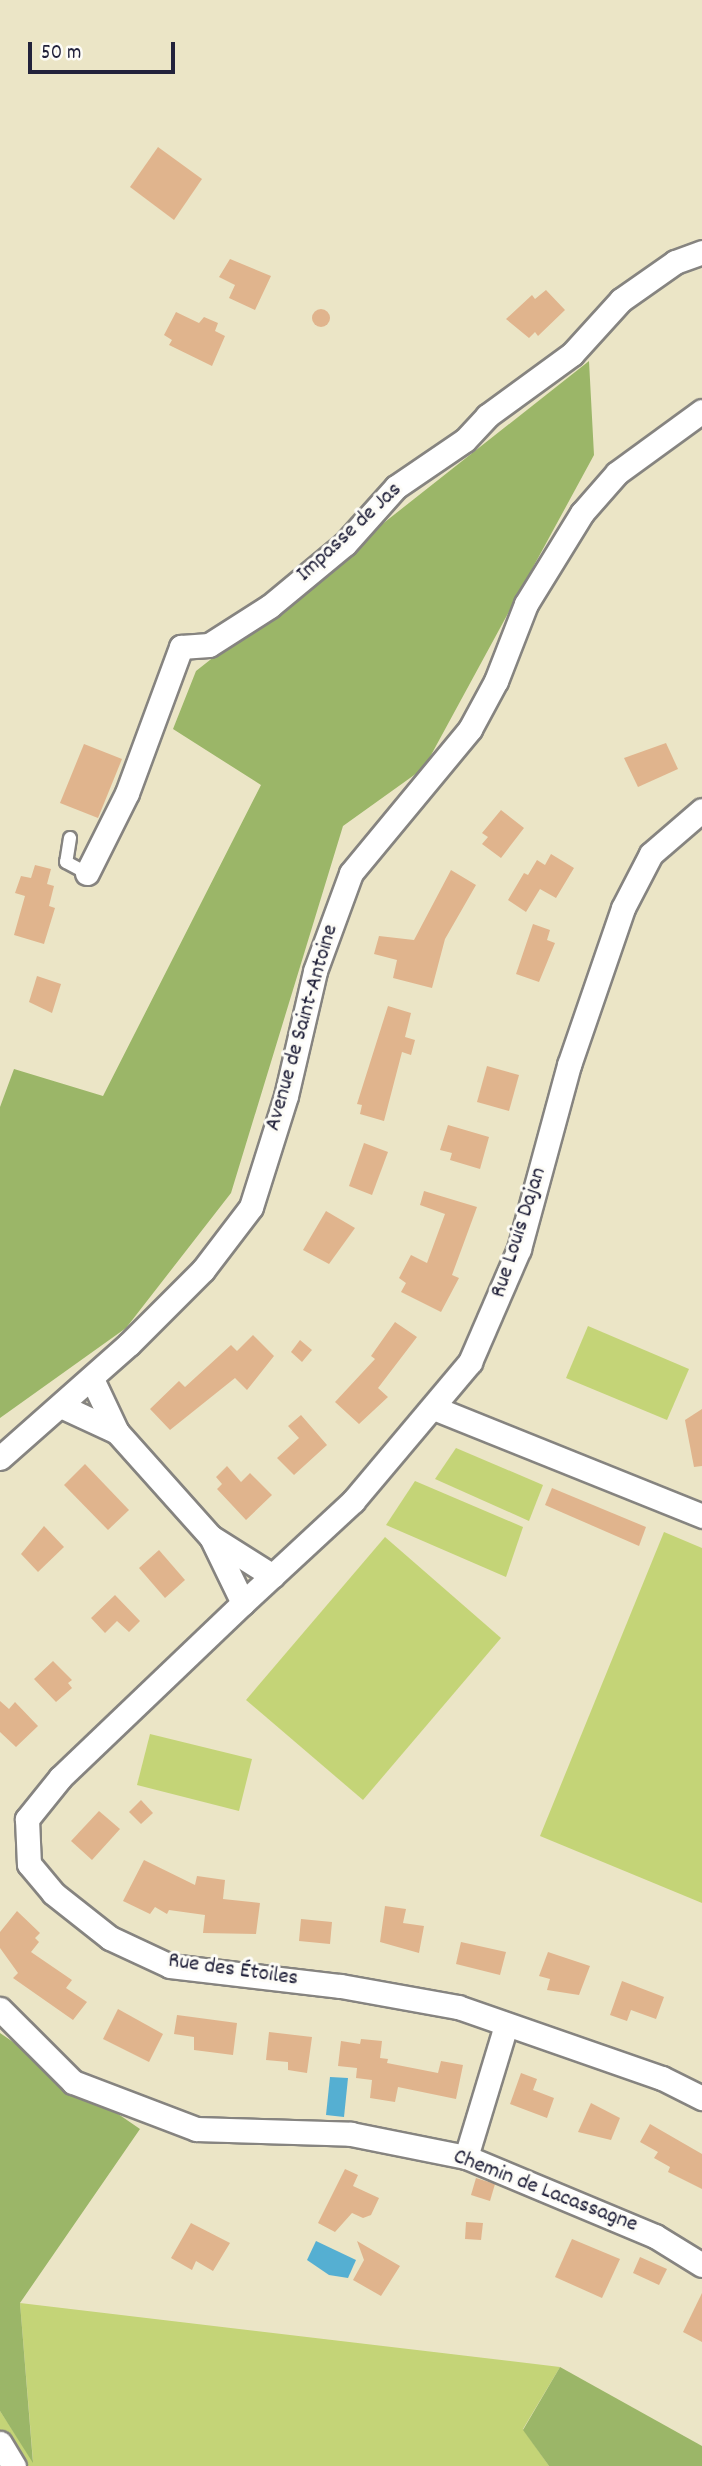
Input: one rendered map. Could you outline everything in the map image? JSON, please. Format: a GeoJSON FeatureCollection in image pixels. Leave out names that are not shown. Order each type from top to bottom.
{"type":"FeatureCollection","features":[{"type":"Feature","properties":{"kind":"street","name":"Impasse de Jas"},"geometry":{"type":"LineString","coordinates":[[88,873],[127,793],[181,647],[209,645],[270,606],[345,544],[396,487],[465,440],[488,416],[572,354],[621,300],[675,262],[702,252]]}},
{"type":"Feature","properties":{"kind":"street","name":"Avenue de Saint-Antoine"},"geometry":{"type":"LineString","coordinates":[[0,1458],[92,1379],[203,1270],[251,1207],[286,1096],[315,971],[351,873],[470,729],[496,681],[526,604],[582,513],[617,473],[702,411]]}},
{"type":"Feature","properties":{"kind":"street","name":"Rue Louis Dajan"},"geometry":{"type":"LineString","coordinates":[[243,1603],[353,1502],[470,1362],[507,1284],[569,1065],[623,908],[651,854],[702,810]]}},
{"type":"Feature","properties":{"kind":"street"},"geometry":{"type":"LineString","coordinates":[[92,1379],[117,1432],[211,1537],[243,1603]]}},
{"type":"Feature","properties":{"kind":"street"},"geometry":{"type":"LineString","coordinates":[[61,1406],[117,1432]]}},
{"type":"Feature","properties":{"kind":"street"},"geometry":{"type":"LineString","coordinates":[[434,1408],[702,1516]]}},
{"type":"Feature","properties":{"kind":"street"},"geometry":{"type":"LineString","coordinates":[[211,1537],[273,1576]]}},
{"type":"Feature","properties":{"kind":"street","name":"Rue des Étoiles"},"geometry":{"type":"LineString","coordinates":[[243,1603],[60,1778],[27,1819],[29,1864],[53,1893],[110,1938],[170,1966],[341,1986],[458,2007],[662,2078],[702,2098]]}},
{"type":"Feature","properties":{"kind":"street","name":"Chemin de Lacassagne"},"geometry":{"type":"LineString","coordinates":[[0,2009],[73,2082],[196,2129],[351,2134],[466,2157],[655,2236],[702,2265]]}},
{"type":"Feature","properties":{"kind":"street"},"geometry":{"type":"LineString","coordinates":[[466,2157],[506,2025]]}},
{"type":"Feature","properties":{"kind":"street"},"geometry":{"type":"LineString","coordinates":[[0,2444],[14,2466]]}},
{"type":"Feature","properties":{"kind":"lane"},"geometry":{"type":"LineString","coordinates":[[70,838],[66,862],[88,873]]}},
{"type":"Feature","properties":{"kind":"green space"},"geometry":{"type":"Polygon","coordinates":[[[589,361],[594,455],[424,768],[343,826],[231,1193],[126,1328],[0,1418],[0,1107],[14,1069],[103,1096],[261,785],[173,729],[196,671],[589,361]]]}},
{"type":"Feature","properties":{"kind":"green space"},"geometry":{"type":"Polygon","coordinates":[[[588,1326],[689,1369],[667,1420],[566,1378],[588,1326]]]}},
{"type":"Feature","properties":{"kind":"green space"},"geometry":{"type":"Polygon","coordinates":[[[456,1448],[543,1485],[529,1521],[435,1479],[456,1448]]]}},
{"type":"Feature","properties":{"kind":"green space"},"geometry":{"type":"Polygon","coordinates":[[[415,1481],[523,1527],[506,1577],[386,1525],[415,1481]]]}},
{"type":"Feature","properties":{"kind":"green space"},"geometry":{"type":"Polygon","coordinates":[[[664,1532],[702,1548],[702,1903],[540,1836],[664,1532]]]}},
{"type":"Feature","properties":{"kind":"green space"},"geometry":{"type":"Polygon","coordinates":[[[385,1537],[501,1638],[363,1800],[246,1700],[385,1537]]]}},
{"type":"Feature","properties":{"kind":"green space"},"geometry":{"type":"Polygon","coordinates":[[[150,1734],[252,1759],[239,1811],[137,1785],[150,1734]]]}},
{"type":"Feature","properties":{"kind":"green space"},"geometry":{"type":"Polygon","coordinates":[[[0,2033],[140,2129],[20,2303],[33,2463],[0,2411],[0,2033]]]}},
{"type":"Feature","properties":{"kind":"green space"},"geometry":{"type":"Polygon","coordinates":[[[20,2303],[560,2367],[523,2429],[549,2466],[0,2466],[0,2411],[33,2461],[20,2303]]]}},
{"type":"Feature","properties":{"kind":"green space"},"geometry":{"type":"Polygon","coordinates":[[[560,2367],[702,2446],[702,2466],[549,2466],[523,2430],[560,2367]]]}},
{"type":"Feature","properties":{"kind":"water"},"geometry":{"type":"Polygon","coordinates":[[[330,2077],[348,2078],[344,2117],[326,2115],[330,2077]]]}},
{"type":"Feature","properties":{"kind":"water"},"geometry":{"type":"Polygon","coordinates":[[[316,2241],[356,2260],[348,2278],[329,2275],[307,2260],[316,2241]]]}},
{"type":"Feature","properties":{"kind":"building"},"geometry":{"type":"Polygon","coordinates":[[[158,147],[202,179],[174,220],[130,187],[158,147]]]}},
{"type":"Feature","properties":{"kind":"building"},"geometry":{"type":"Polygon","coordinates":[[[230,259],[271,276],[255,310],[229,298],[235,285],[219,277],[230,259]]]}},
{"type":"Feature","properties":{"kind":"building"},"geometry":{"type":"Polygon","coordinates":[[[546,290],[565,310],[538,336],[535,332],[529,338],[506,319],[532,295],[535,299],[546,290]]]}},
{"type":"Feature","properties":{"kind":"building"},"geometry":{"type":"Polygon","coordinates":[[[321,309],[327,312],[330,318],[327,324],[321,327],[315,324],[312,318],[315,312],[321,309]]]}},
{"type":"Feature","properties":{"kind":"building"},"geometry":{"type":"Polygon","coordinates":[[[176,312],[199,323],[204,317],[218,323],[215,331],[225,336],[212,366],[169,345],[172,340],[164,335],[176,312]]]}},
{"type":"Feature","properties":{"kind":"building"},"geometry":{"type":"Polygon","coordinates":[[[666,743],[678,769],[638,787],[624,758],[666,743]]]}},
{"type":"Feature","properties":{"kind":"building"},"geometry":{"type":"Polygon","coordinates":[[[84,744],[122,759],[98,818],[60,803],[84,744]]]}},
{"type":"Feature","properties":{"kind":"building"},"geometry":{"type":"Polygon","coordinates":[[[501,810],[524,828],[501,858],[482,844],[488,837],[482,833],[501,810]]]}},
{"type":"Feature","properties":{"kind":"building"},"geometry":{"type":"Polygon","coordinates":[[[551,854],[574,868],[556,898],[540,889],[526,912],[508,900],[524,873],[528,875],[537,860],[545,865],[551,854]]]}},
{"type":"Feature","properties":{"kind":"building"},"geometry":{"type":"Polygon","coordinates":[[[35,865],[51,869],[47,884],[54,886],[49,906],[55,908],[44,944],[14,935],[25,896],[15,893],[21,876],[31,878],[35,865]]]}},
{"type":"Feature","properties":{"kind":"building"},"geometry":{"type":"Polygon","coordinates":[[[451,870],[476,885],[445,939],[432,988],[393,978],[397,960],[374,954],[379,936],[414,940],[451,870]]]}},
{"type":"Feature","properties":{"kind":"building"},"geometry":{"type":"Polygon","coordinates":[[[533,924],[550,930],[547,940],[555,943],[539,982],[516,974],[533,924]]]}},
{"type":"Feature","properties":{"kind":"building"},"geometry":{"type":"Polygon","coordinates":[[[37,976],[61,984],[52,1013],[29,1002],[37,976]]]}},
{"type":"Feature","properties":{"kind":"building"},"geometry":{"type":"Polygon","coordinates":[[[388,1006],[411,1013],[405,1037],[415,1040],[411,1055],[402,1052],[384,1121],[360,1114],[362,1105],[357,1104],[388,1006]]]}},
{"type":"Feature","properties":{"kind":"building"},"geometry":{"type":"Polygon","coordinates":[[[487,1066],[519,1075],[509,1111],[477,1102],[487,1066]]]}},
{"type":"Feature","properties":{"kind":"building"},"geometry":{"type":"Polygon","coordinates":[[[448,1125],[489,1137],[480,1169],[450,1160],[452,1153],[440,1150],[448,1125]]]}},
{"type":"Feature","properties":{"kind":"building"},"geometry":{"type":"Polygon","coordinates":[[[364,1143],[388,1152],[372,1195],[349,1186],[364,1143]]]}},
{"type":"Feature","properties":{"kind":"building"},"geometry":{"type":"Polygon","coordinates":[[[424,1191],[477,1207],[452,1275],[459,1278],[441,1312],[401,1292],[406,1283],[399,1278],[411,1255],[427,1263],[445,1214],[420,1205],[424,1191]]]}},
{"type":"Feature","properties":{"kind":"building"},"geometry":{"type":"Polygon","coordinates":[[[326,1211],[355,1228],[329,1264],[303,1250],[326,1211]]]}},
{"type":"Feature","properties":{"kind":"building"},"geometry":{"type":"Polygon","coordinates":[[[395,1322],[417,1337],[378,1388],[388,1397],[359,1424],[335,1402],[375,1359],[371,1356],[395,1322]]]}},
{"type":"Feature","properties":{"kind":"building"},"geometry":{"type":"Polygon","coordinates":[[[253,1335],[274,1356],[247,1390],[235,1378],[170,1430],[150,1409],[179,1381],[185,1387],[231,1345],[237,1351],[253,1335]]]}},
{"type":"Feature","properties":{"kind":"building"},"geometry":{"type":"Polygon","coordinates":[[[300,1340],[312,1350],[302,1362],[291,1352],[300,1340]]]}},
{"type":"Feature","properties":{"kind":"building"},"geometry":{"type":"Polygon","coordinates":[[[702,1409],[702,1466],[694,1467],[685,1420],[702,1409]]]}},
{"type":"Feature","properties":{"kind":"building"},"geometry":{"type":"Polygon","coordinates":[[[301,1415],[327,1445],[294,1475],[277,1458],[299,1438],[288,1426],[301,1415]]]}},
{"type":"Feature","properties":{"kind":"building"},"geometry":{"type":"Polygon","coordinates":[[[85,1464],[129,1510],[108,1530],[64,1485],[85,1464]]]}},
{"type":"Feature","properties":{"kind":"building"},"geometry":{"type":"Polygon","coordinates":[[[227,1466],[241,1482],[250,1473],[272,1495],[246,1520],[217,1489],[222,1484],[216,1477],[227,1466]]]}},
{"type":"Feature","properties":{"kind":"building"},"geometry":{"type":"Polygon","coordinates":[[[552,1488],[646,1527],[639,1546],[545,1505],[552,1488]]]}},
{"type":"Feature","properties":{"kind":"building"},"geometry":{"type":"Polygon","coordinates":[[[44,1526],[64,1547],[38,1572],[21,1554],[44,1526]]]}},
{"type":"Feature","properties":{"kind":"building"},"geometry":{"type":"Polygon","coordinates":[[[159,1550],[185,1580],[165,1598],[139,1568],[159,1550]]]}},
{"type":"Feature","properties":{"kind":"building"},"geometry":{"type":"Polygon","coordinates":[[[115,1595],[140,1621],[129,1632],[117,1621],[105,1633],[91,1618],[115,1595]]]}},
{"type":"Feature","properties":{"kind":"building"},"geometry":{"type":"Polygon","coordinates":[[[53,1661],[72,1680],[68,1683],[72,1688],[56,1702],[34,1679],[53,1661]]]}},
{"type":"Feature","properties":{"kind":"building"},"geometry":{"type":"Polygon","coordinates":[[[0,1701],[9,1709],[15,1702],[38,1726],[16,1747],[0,1732],[0,1701]]]}},
{"type":"Feature","properties":{"kind":"building"},"geometry":{"type":"Polygon","coordinates":[[[141,1800],[153,1813],[141,1824],[129,1812],[141,1800]]]}},
{"type":"Feature","properties":{"kind":"building"},"geometry":{"type":"Polygon","coordinates":[[[99,1811],[120,1829],[92,1860],[71,1841],[99,1811]]]}},
{"type":"Feature","properties":{"kind":"building"},"geometry":{"type":"Polygon","coordinates":[[[144,1860],[195,1885],[197,1876],[225,1880],[223,1899],[260,1903],[256,1934],[203,1933],[205,1915],[169,1910],[167,1914],[155,1907],[150,1914],[123,1901],[144,1860]]]}},
{"type":"Feature","properties":{"kind":"building"},"geometry":{"type":"Polygon","coordinates":[[[385,1906],[406,1909],[403,1923],[424,1926],[419,1953],[380,1942],[385,1906]]]}},
{"type":"Feature","properties":{"kind":"building"},"geometry":{"type":"Polygon","coordinates":[[[17,1911],[40,1933],[35,1938],[39,1942],[31,1952],[72,1980],[66,1988],[87,2002],[73,2020],[13,1978],[18,1973],[0,1948],[0,1932],[17,1911]]]}},
{"type":"Feature","properties":{"kind":"building"},"geometry":{"type":"Polygon","coordinates":[[[301,1919],[332,1922],[330,1944],[299,1941],[301,1919]]]}},
{"type":"Feature","properties":{"kind":"building"},"geometry":{"type":"Polygon","coordinates":[[[461,1942],[506,1952],[500,1975],[456,1964],[461,1942]]]}},
{"type":"Feature","properties":{"kind":"building"},"geometry":{"type":"Polygon","coordinates":[[[548,1952],[590,1966],[579,1995],[547,1990],[550,1979],[539,1976],[548,1952]]]}},
{"type":"Feature","properties":{"kind":"building"},"geometry":{"type":"Polygon","coordinates":[[[622,1981],[664,1997],[656,2019],[631,2010],[627,2021],[610,2015],[622,1981]]]}},
{"type":"Feature","properties":{"kind":"building"},"geometry":{"type":"Polygon","coordinates":[[[118,2009],[163,2034],[149,2062],[103,2039],[118,2009]]]}},
{"type":"Feature","properties":{"kind":"building"},"geometry":{"type":"Polygon","coordinates":[[[177,2015],[237,2023],[233,2055],[194,2050],[194,2037],[174,2034],[177,2015]]]}},
{"type":"Feature","properties":{"kind":"building"},"geometry":{"type":"Polygon","coordinates":[[[269,2032],[312,2037],[307,2073],[288,2070],[288,2062],[266,2060],[269,2032]]]}},
{"type":"Feature","properties":{"kind":"building"},"geometry":{"type":"Polygon","coordinates":[[[361,2039],[382,2041],[380,2058],[388,2059],[387,2063],[438,2073],[441,2061],[463,2065],[456,2099],[398,2087],[395,2102],[370,2098],[372,2080],[356,2078],[357,2068],[338,2066],[341,2041],[360,2044],[361,2039]]]}},
{"type":"Feature","properties":{"kind":"building"},"geometry":{"type":"Polygon","coordinates":[[[521,2073],[537,2079],[533,2090],[554,2098],[547,2118],[510,2104],[521,2073]]]}},
{"type":"Feature","properties":{"kind":"building"},"geometry":{"type":"Polygon","coordinates":[[[591,2103],[620,2118],[611,2140],[578,2132],[591,2103]]]}},
{"type":"Feature","properties":{"kind":"building"},"geometry":{"type":"Polygon","coordinates":[[[650,2124],[702,2154],[702,2189],[668,2172],[670,2167],[654,2158],[658,2152],[640,2142],[650,2124]]]}},
{"type":"Feature","properties":{"kind":"building"},"geometry":{"type":"Polygon","coordinates":[[[345,2169],[358,2175],[353,2186],[379,2198],[371,2215],[363,2218],[352,2213],[335,2232],[318,2223],[345,2169]]]}},
{"type":"Feature","properties":{"kind":"building"},"geometry":{"type":"Polygon","coordinates":[[[476,2178],[495,2184],[490,2201],[471,2195],[476,2178]]]}},
{"type":"Feature","properties":{"kind":"building"},"geometry":{"type":"Polygon","coordinates":[[[466,2222],[483,2223],[481,2240],[465,2239],[466,2222]]]}},
{"type":"Feature","properties":{"kind":"building"},"geometry":{"type":"Polygon","coordinates":[[[191,2223],[230,2243],[213,2271],[196,2261],[192,2270],[171,2258],[191,2223]]]}},
{"type":"Feature","properties":{"kind":"building"},"geometry":{"type":"Polygon","coordinates":[[[572,2239],[620,2259],[602,2298],[555,2277],[572,2239]]]}},
{"type":"Feature","properties":{"kind":"building"},"geometry":{"type":"Polygon","coordinates":[[[357,2241],[400,2266],[381,2296],[353,2280],[364,2260],[357,2241]]]}},
{"type":"Feature","properties":{"kind":"building"},"geometry":{"type":"Polygon","coordinates":[[[640,2257],[667,2269],[659,2285],[633,2273],[640,2257]]]}},
{"type":"Feature","properties":{"kind":"building"},"geometry":{"type":"Polygon","coordinates":[[[702,2293],[702,2342],[683,2332],[702,2293]]]}}]}
